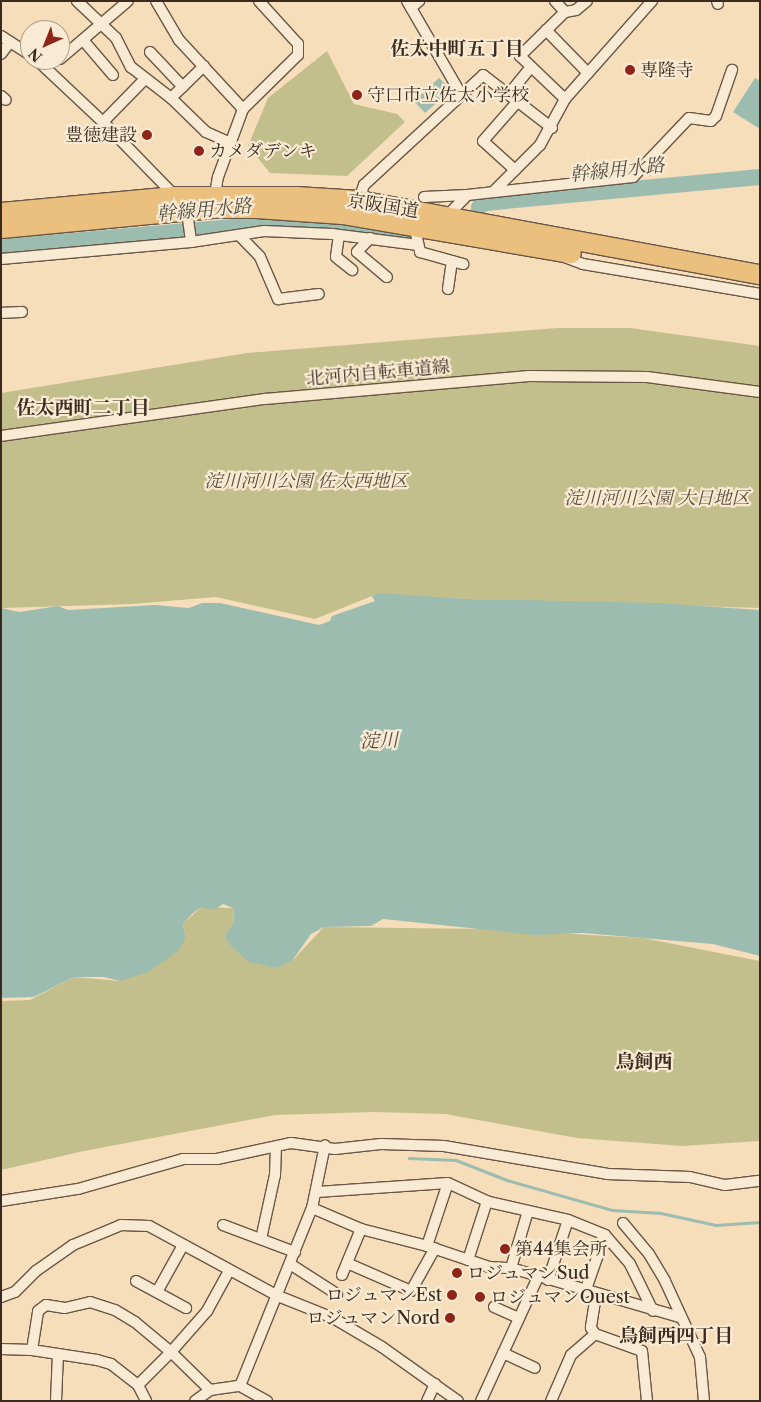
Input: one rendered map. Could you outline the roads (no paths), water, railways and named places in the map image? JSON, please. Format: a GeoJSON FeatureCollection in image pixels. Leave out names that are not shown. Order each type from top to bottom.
{"type":"FeatureCollection","features":[{"type":"Feature","properties":{"kind":"highway","name":"京阪国道"},"geometry":{"type":"LineString","coordinates":[[1,212],[174,196],[296,196],[359,200],[652,261],[760,286]]}},
{"type":"Feature","properties":{"kind":"highway","name":"京阪国道"},"geometry":{"type":"LineString","coordinates":[[1,228],[188,217],[230,208],[300,210],[414,225],[540,248],[760,274]]}},
{"type":"Feature","properties":{"kind":"street"},"geometry":{"type":"LineString","coordinates":[[77,1],[116,38],[131,67],[171,98],[206,132],[231,143]]}},
{"type":"Feature","properties":{"kind":"street"},"geometry":{"type":"LineString","coordinates":[[70,51],[128,1]]}},
{"type":"Feature","properties":{"kind":"street"},"geometry":{"type":"LineString","coordinates":[[156,1],[179,40],[243,109]]}},
{"type":"Feature","properties":{"kind":"street"},"geometry":{"type":"LineString","coordinates":[[215,195],[218,177],[243,109],[298,55],[298,44],[259,1]]}},
{"type":"Feature","properties":{"kind":"street"},"geometry":{"type":"LineString","coordinates":[[555,1],[564,12]]}},
{"type":"Feature","properties":{"kind":"street"},"geometry":{"type":"LineString","coordinates":[[565,99],[520,56],[564,12],[576,10],[587,1]]}},
{"type":"Feature","properties":{"kind":"street"},"geometry":{"type":"LineString","coordinates":[[494,191],[552,128],[565,99],[652,1]]}},
{"type":"Feature","properties":{"kind":"street"},"geometry":{"type":"LineString","coordinates":[[412,3],[461,94]]}},
{"type":"Feature","properties":{"kind":"street"},"geometry":{"type":"LineString","coordinates":[[546,30],[588,73]]}},
{"type":"Feature","properties":{"kind":"street"},"geometry":{"type":"LineString","coordinates":[[1,54],[6,39],[20,48]]}},
{"type":"Feature","properties":{"kind":"street"},"geometry":{"type":"LineString","coordinates":[[83,40],[114,76]]}},
{"type":"Feature","properties":{"kind":"street"},"geometry":{"type":"LineString","coordinates":[[150,52],[183,87]]}},
{"type":"Feature","properties":{"kind":"street"},"geometry":{"type":"LineString","coordinates":[[171,98],[204,66]]}},
{"type":"Feature","properties":{"kind":"street"},"geometry":{"type":"LineString","coordinates":[[508,94],[531,67]]}},
{"type":"Feature","properties":{"kind":"street"},"geometry":{"type":"LineString","coordinates":[[51,70],[174,196],[188,217],[190,238]]}},
{"type":"Feature","properties":{"kind":"street"},"geometry":{"type":"LineString","coordinates":[[424,197],[467,195],[633,176],[689,118],[711,121],[716,116],[732,70]]}},
{"type":"Feature","properties":{"kind":"street"},"geometry":{"type":"LineString","coordinates":[[359,200],[364,185],[483,75],[552,128]]}},
{"type":"Feature","properties":{"kind":"street"},"geometry":{"type":"LineString","coordinates":[[103,122],[145,79]]}},
{"type":"Feature","properties":{"kind":"street"},"geometry":{"type":"LineString","coordinates":[[515,170],[483,141],[518,101]]}},
{"type":"Feature","properties":{"kind":"street"},"geometry":{"type":"LineString","coordinates":[[446,217],[467,195]]}},
{"type":"Feature","properties":{"kind":"street"},"geometry":{"type":"LineString","coordinates":[[414,225],[420,252],[457,262],[448,289]]}},
{"type":"Feature","properties":{"kind":"street"},"geometry":{"type":"LineString","coordinates":[[1,259],[190,238],[283,231],[370,238],[418,246]]}},
{"type":"Feature","properties":{"kind":"street"},"geometry":{"type":"LineString","coordinates":[[239,235],[260,258],[278,299],[319,294]]}},
{"type":"Feature","properties":{"kind":"street"},"geometry":{"type":"LineString","coordinates":[[339,235],[336,256],[352,270]]}},
{"type":"Feature","properties":{"kind":"street"},"geometry":{"type":"LineString","coordinates":[[370,238],[357,252],[387,278]]}},
{"type":"Feature","properties":{"kind":"street"},"geometry":{"type":"LineString","coordinates":[[540,248],[583,264],[760,294]]}},
{"type":"Feature","properties":{"kind":"street"},"geometry":{"type":"LineString","coordinates":[[1,313],[22,312]]}},
{"type":"Feature","properties":{"kind":"street","name":"北河内自転車道線"},"geometry":{"type":"LineString","coordinates":[[1,436],[265,399],[529,376],[647,377],[760,392]]}},
{"type":"Feature","properties":{"kind":"street"},"geometry":{"type":"LineString","coordinates":[[1,1201],[78,1189],[183,1159],[217,1159],[276,1149],[291,1143],[325,1145],[335,1149],[381,1144],[444,1146],[607,1174],[690,1177],[725,1185],[760,1181]]}},
{"type":"Feature","properties":{"kind":"street"},"geometry":{"type":"LineString","coordinates":[[240,1386],[312,1208],[317,1192],[325,1145]]}},
{"type":"Feature","properties":{"kind":"street"},"geometry":{"type":"LineString","coordinates":[[261,1239],[275,1175],[276,1149]]}},
{"type":"Feature","properties":{"kind":"street"},"geometry":{"type":"LineString","coordinates":[[317,1192],[448,1183],[487,1201],[568,1220],[605,1236],[630,1264],[653,1312]]}},
{"type":"Feature","properties":{"kind":"street"},"geometry":{"type":"LineString","coordinates":[[347,1263],[411,1291],[431,1247],[448,1183]]}},
{"type":"Feature","properties":{"kind":"street"},"geometry":{"type":"LineString","coordinates":[[468,1260],[487,1201]]}},
{"type":"Feature","properties":{"kind":"street"},"geometry":{"type":"LineString","coordinates":[[312,1208],[361,1229],[431,1247],[488,1267],[511,1268],[653,1312],[680,1317]]}},
{"type":"Feature","properties":{"kind":"street"},"geometry":{"type":"LineString","coordinates":[[511,1268],[528,1211]]}},
{"type":"Feature","properties":{"kind":"street"},"geometry":{"type":"LineString","coordinates":[[481,1401],[519,1318],[543,1278],[568,1220]]}},
{"type":"Feature","properties":{"kind":"street"},"geometry":{"type":"LineString","coordinates":[[623,1223],[661,1275],[700,1357],[704,1401]]}},
{"type":"Feature","properties":{"kind":"street"},"geometry":{"type":"LineString","coordinates":[[1,1297],[15,1292],[36,1271],[73,1244],[121,1225],[149,1226],[278,1296],[334,1318],[458,1401]]}},
{"type":"Feature","properties":{"kind":"street"},"geometry":{"type":"LineString","coordinates":[[224,1225],[295,1252]]}},
{"type":"Feature","properties":{"kind":"street"},"geometry":{"type":"LineString","coordinates":[[342,1275],[361,1229]]}},
{"type":"Feature","properties":{"kind":"street"},"geometry":{"type":"LineString","coordinates":[[585,1292],[605,1236]]}},
{"type":"Feature","properties":{"kind":"street"},"geometry":{"type":"LineString","coordinates":[[157,1292],[183,1245]]}},
{"type":"Feature","properties":{"kind":"street"},"geometry":{"type":"LineString","coordinates":[[290,1264],[337,1294]]}},
{"type":"Feature","properties":{"kind":"street"},"geometry":{"type":"LineString","coordinates":[[138,1385],[171,1352],[207,1311],[229,1271]]}},
{"type":"Feature","properties":{"kind":"street"},"geometry":{"type":"LineString","coordinates":[[136,1281],[186,1308]]}},
{"type":"Feature","properties":{"kind":"street"},"geometry":{"type":"LineString","coordinates":[[596,1295],[591,1328],[595,1334],[642,1351],[647,1401]]}},
{"type":"Feature","properties":{"kind":"street"},"geometry":{"type":"LineString","coordinates":[[32,1350],[38,1311],[46,1305],[65,1308],[90,1302],[115,1310],[135,1322],[171,1352],[210,1390]]}},
{"type":"Feature","properties":{"kind":"street"},"geometry":{"type":"LineString","coordinates":[[494,1307],[519,1318]]}},
{"type":"Feature","properties":{"kind":"street"},"geometry":{"type":"LineString","coordinates":[[551,1401],[558,1378],[571,1355],[595,1334]]}},
{"type":"Feature","properties":{"kind":"street"},"geometry":{"type":"LineString","coordinates":[[1,1349],[32,1350],[111,1364],[138,1385],[146,1401]]}},
{"type":"Feature","properties":{"kind":"street"},"geometry":{"type":"LineString","coordinates":[[503,1353],[534,1368]]}},
{"type":"Feature","properties":{"kind":"street"},"geometry":{"type":"LineString","coordinates":[[56,1401],[58,1354]]}},
{"type":"Feature","properties":{"kind":"street"},"geometry":{"type":"LineString","coordinates":[[427,1401],[435,1384]]}},
{"type":"Feature","properties":{"kind":"street"},"geometry":{"type":"LineString","coordinates":[[195,1401],[210,1390],[240,1386],[267,1401]]}},
{"type":"Feature","properties":{"kind":"water"},"geometry":{"type":"Polygon","coordinates":[[[439,78],[451,90],[425,113],[414,101],[439,78]]]}},
{"type":"Feature","properties":{"kind":"water"},"geometry":{"type":"Polygon","coordinates":[[[755,78],[760,81],[760,129],[733,112],[755,78]]]}},
{"type":"Feature","properties":{"kind":"water","name":"淀川"},"geometry":{"type":"Polygon","coordinates":[[[380,593],[467,599],[658,603],[760,610],[760,956],[713,944],[583,933],[535,935],[383,919],[371,926],[324,927],[311,934],[292,961],[277,968],[249,962],[230,945],[225,936],[234,922],[233,908],[223,904],[214,910],[201,907],[192,914],[183,924],[186,937],[179,950],[149,972],[120,981],[104,977],[74,977],[34,997],[1,998],[1,608],[19,612],[58,606],[68,610],[155,605],[189,608],[202,603],[220,603],[319,625],[330,621],[332,616],[375,601],[372,596],[380,593]]]}},
{"type":"Feature","properties":{"kind":"waterway","name":"幹線用水路"},"geometry":{"type":"LineString","coordinates":[[479,207],[485,203],[760,177]]}},
{"type":"Feature","properties":{"kind":"waterway","name":"幹線用水路"},"geometry":{"type":"LineString","coordinates":[[1,247],[257,225],[327,227],[411,238]]}},
{"type":"Feature","properties":{"kind":"waterway"},"geometry":{"type":"LineString","coordinates":[[409,1158],[456,1160],[507,1180],[612,1210],[661,1213],[716,1225],[760,1222]]}},
{"type":"Feature","properties":{"kind":"place","name":"専隆寺"},"geometry":{"type":"Point","coordinates":[630,70]}},
{"type":"Feature","properties":{"kind":"place","name":"守口市立佐太小学校"},"geometry":{"type":"Point","coordinates":[357,95]}},
{"type":"Feature","properties":{"kind":"place","name":"豊徳建設"},"geometry":{"type":"Point","coordinates":[147,135]}},
{"type":"Feature","properties":{"kind":"place","name":"カメダデンキ"},"geometry":{"type":"Point","coordinates":[199,151]}},
{"type":"Feature","properties":{"kind":"place","name":"第44集会所"},"geometry":{"type":"Point","coordinates":[505,1249]}},
{"type":"Feature","properties":{"kind":"place","name":"ロジュマンSud"},"geometry":{"type":"Point","coordinates":[457,1273]}},
{"type":"Feature","properties":{"kind":"place","name":"ロジュマンEst"},"geometry":{"type":"Point","coordinates":[452,1295]}},
{"type":"Feature","properties":{"kind":"place","name":"ロジュマンOuest"},"geometry":{"type":"Point","coordinates":[480,1297]}},
{"type":"Feature","properties":{"kind":"place","name":"ロジュマンNord"},"geometry":{"type":"Point","coordinates":[450,1318]}},
{"type":"Feature","properties":{"kind":"district","name":"佐太中町五丁目"},"geometry":{"type":"Point","coordinates":[457,49]}},
{"type":"Feature","properties":{"kind":"district","name":"佐太西町二丁目"},"geometry":{"type":"Point","coordinates":[83,408]}},
{"type":"Feature","properties":{"kind":"district","name":"鳥飼西"},"geometry":{"type":"Point","coordinates":[644,1062]}},
{"type":"Feature","properties":{"kind":"district","name":"鳥飼西四丁目"},"geometry":{"type":"Point","coordinates":[676,1336]}},
{"type":"Feature","properties":{"kind":"park label","name":"淀川河川公園 佐太西地区"},"geometry":{"type":"Point","coordinates":[306,481]}},
{"type":"Feature","properties":{"kind":"park label","name":"淀川河川公園 大日地区"},"geometry":{"type":"Point","coordinates":[657,498]}}]}
